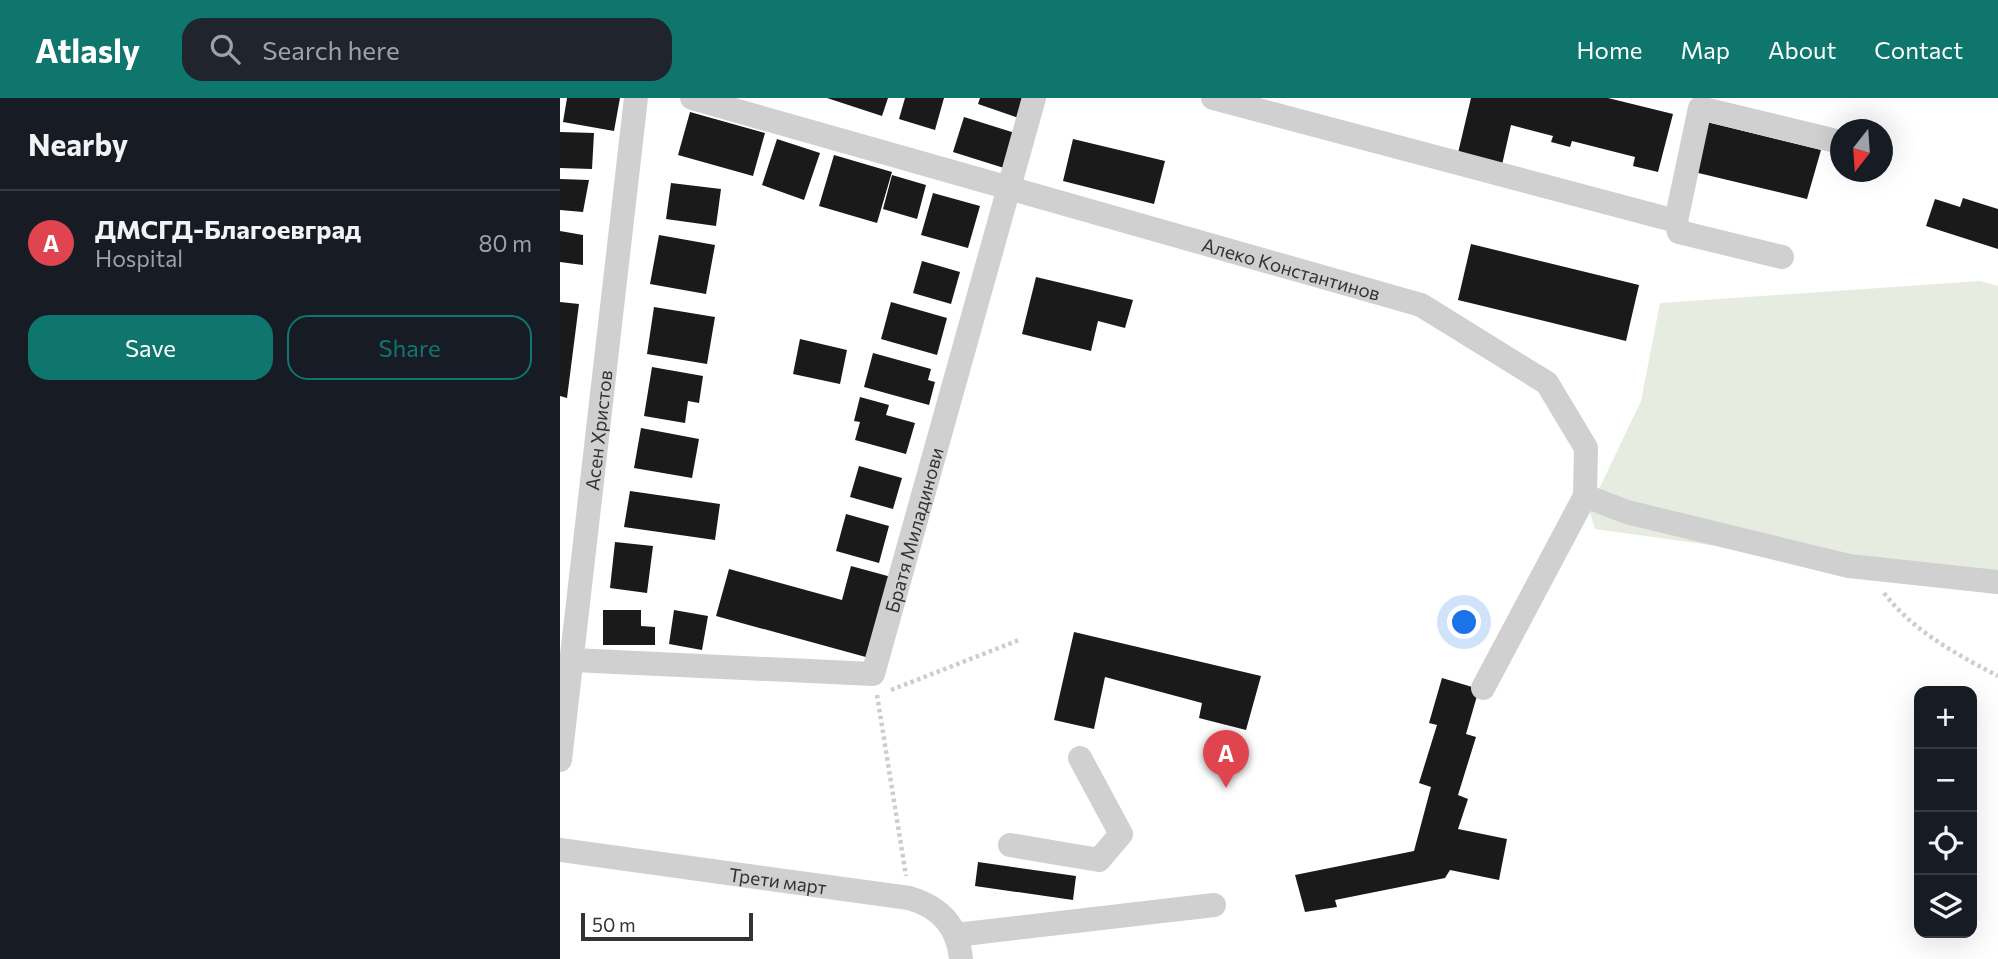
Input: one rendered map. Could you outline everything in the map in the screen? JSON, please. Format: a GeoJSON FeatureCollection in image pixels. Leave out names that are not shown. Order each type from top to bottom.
{"type":"FeatureCollection","features":[{"type":"Feature","properties":{"kind":"street","name":"Асен Христов"},"geometry":{"type":"LineString","coordinates":[[560,760],[636,98]]}},
{"type":"Feature","properties":{"kind":"street","name":"Алеко Константинов"},"geometry":{"type":"LineString","coordinates":[[692,98],[1421,305],[1548,383],[1586,448],[1585,496],[1483,688]]}},
{"type":"Feature","properties":{"kind":"street","name":"Братя Миладинови"},"geometry":{"type":"LineString","coordinates":[[875,683],[1034,98]]}},
{"type":"Feature","properties":{"kind":"street"},"geometry":{"type":"LineString","coordinates":[[1213,98],[1676,221]]}},
{"type":"Feature","properties":{"kind":"street"},"geometry":{"type":"LineString","coordinates":[[1782,257],[1679,232],[1676,221],[1700,108],[1830,140]]}},
{"type":"Feature","properties":{"kind":"street"},"geometry":{"type":"LineString","coordinates":[[1585,496],[1640,515],[1849,566],[1998,582]]}},
{"type":"Feature","properties":{"kind":"street"},"geometry":{"type":"LineString","coordinates":[[573,660],[875,683]]}},
{"type":"Feature","properties":{"kind":"street"},"geometry":{"type":"LineString","coordinates":[[1010,845],[1099,860],[1121,835],[1080,758]]}},
{"type":"Feature","properties":{"kind":"street","name":"Трети март"},"geometry":{"type":"LineString","coordinates":[[560,850],[909,898],[938,910],[956,935],[961,959]]}},
{"type":"Feature","properties":{"kind":"street"},"geometry":{"type":"LineString","coordinates":[[956,935],[1214,905]]}},
{"type":"Feature","properties":{"kind":"path"},"geometry":{"type":"LineString","coordinates":[[1879,570],[1884,594],[1913,624],[1952,652],[1998,676]]}},
{"type":"Feature","properties":{"kind":"path"},"geometry":{"type":"LineString","coordinates":[[875,683],[888,691],[1019,640]]}},
{"type":"Feature","properties":{"kind":"path"},"geometry":{"type":"LineString","coordinates":[[875,683],[909,898]]}},
{"type":"Feature","properties":{"kind":"shaded area"},"geometry":{"type":"Polygon","coordinates":[[[1980,281],[1998,286],[1998,594],[1789,556],[1595,529],[1589,510],[1641,401],[1660,303],[1980,281]]]}},
{"type":"Feature","properties":{"kind":"building"},"geometry":{"type":"Polygon","coordinates":[[[567,98],[620,98],[614,131],[563,122],[567,98]]]}},
{"type":"Feature","properties":{"kind":"building"},"geometry":{"type":"Polygon","coordinates":[[[827,98],[888,98],[882,116],[827,98]]]}},
{"type":"Feature","properties":{"kind":"building"},"geometry":{"type":"Polygon","coordinates":[[[905,98],[944,98],[935,130],[899,119],[905,98]]]}},
{"type":"Feature","properties":{"kind":"building"},"geometry":{"type":"Polygon","coordinates":[[[980,98],[1028,98],[1022,119],[978,104],[980,98]]]}},
{"type":"Feature","properties":{"kind":"building"},"geometry":{"type":"Polygon","coordinates":[[[1471,98],[1608,98],[1673,114],[1658,172],[1633,166],[1635,157],[1572,141],[1570,147],[1551,142],[1553,136],[1511,125],[1502,165],[1458,153],[1471,98]]]}},
{"type":"Feature","properties":{"kind":"building"},"geometry":{"type":"Polygon","coordinates":[[[690,112],[765,133],[753,176],[678,155],[690,112]]]}},
{"type":"Feature","properties":{"kind":"building"},"geometry":{"type":"Polygon","coordinates":[[[964,117],[1015,133],[1004,168],[953,152],[964,117]]]}},
{"type":"Feature","properties":{"kind":"building"},"geometry":{"type":"Polygon","coordinates":[[[1703,121],[1821,150],[1807,199],[1690,171],[1703,121]]]}},
{"type":"Feature","properties":{"kind":"building"},"geometry":{"type":"Polygon","coordinates":[[[560,132],[594,133],[592,169],[560,168],[560,132]]]}},
{"type":"Feature","properties":{"kind":"building"},"geometry":{"type":"Polygon","coordinates":[[[777,139],[820,153],[804,200],[762,185],[777,139]]]}},
{"type":"Feature","properties":{"kind":"building"},"geometry":{"type":"Polygon","coordinates":[[[1073,139],[1165,161],[1154,204],[1063,181],[1073,139]]]}},
{"type":"Feature","properties":{"kind":"building"},"geometry":{"type":"Polygon","coordinates":[[[834,155],[892,172],[877,223],[819,206],[834,155]]]}},
{"type":"Feature","properties":{"kind":"building"},"geometry":{"type":"Polygon","coordinates":[[[892,175],[926,185],[917,219],[883,209],[892,175]]]}},
{"type":"Feature","properties":{"kind":"building"},"geometry":{"type":"Polygon","coordinates":[[[560,179],[589,180],[583,212],[560,210],[560,179]]]}},
{"type":"Feature","properties":{"kind":"building"},"geometry":{"type":"Polygon","coordinates":[[[671,183],[721,189],[716,226],[666,219],[671,183]]]}},
{"type":"Feature","properties":{"kind":"building"},"geometry":{"type":"Polygon","coordinates":[[[933,193],[980,206],[968,248],[921,235],[933,193]]]}},
{"type":"Feature","properties":{"kind":"building"},"geometry":{"type":"Polygon","coordinates":[[[1963,198],[1998,209],[1998,249],[1926,226],[1935,199],[1960,207],[1963,198]]]}},
{"type":"Feature","properties":{"kind":"building"},"geometry":{"type":"Polygon","coordinates":[[[560,231],[583,235],[583,265],[560,262],[560,231]]]}},
{"type":"Feature","properties":{"kind":"building"},"geometry":{"type":"Polygon","coordinates":[[[659,235],[715,245],[706,294],[650,284],[659,235]]]}},
{"type":"Feature","properties":{"kind":"building"},"geometry":{"type":"Polygon","coordinates":[[[1471,244],[1639,285],[1626,341],[1458,300],[1471,244]]]}},
{"type":"Feature","properties":{"kind":"building"},"geometry":{"type":"Polygon","coordinates":[[[922,261],[960,272],[951,304],[913,293],[922,261]]]}},
{"type":"Feature","properties":{"kind":"building"},"geometry":{"type":"Polygon","coordinates":[[[1036,277],[1133,300],[1125,328],[1098,321],[1091,351],[1022,334],[1036,277]]]}},
{"type":"Feature","properties":{"kind":"building"},"geometry":{"type":"Polygon","coordinates":[[[560,302],[579,304],[567,398],[560,396],[560,302]]]}},
{"type":"Feature","properties":{"kind":"building"},"geometry":{"type":"Polygon","coordinates":[[[891,302],[947,318],[937,355],[881,339],[891,302]]]}},
{"type":"Feature","properties":{"kind":"building"},"geometry":{"type":"Polygon","coordinates":[[[654,307],[715,317],[707,364],[647,354],[654,307]]]}},
{"type":"Feature","properties":{"kind":"building"},"geometry":{"type":"Polygon","coordinates":[[[800,339],[847,350],[840,384],[793,374],[800,339]]]}},
{"type":"Feature","properties":{"kind":"building"},"geometry":{"type":"Polygon","coordinates":[[[873,353],[931,369],[928,380],[935,382],[929,405],[864,387],[873,353]]]}},
{"type":"Feature","properties":{"kind":"building"},"geometry":{"type":"Polygon","coordinates":[[[652,367],[703,376],[699,403],[688,401],[685,423],[644,416],[652,367]]]}},
{"type":"Feature","properties":{"kind":"building"},"geometry":{"type":"Polygon","coordinates":[[[860,397],[889,405],[886,415],[915,423],[906,454],[855,440],[860,422],[854,421],[860,397]]]}},
{"type":"Feature","properties":{"kind":"building"},"geometry":{"type":"Polygon","coordinates":[[[641,428],[699,439],[692,478],[634,468],[641,428]]]}},
{"type":"Feature","properties":{"kind":"building"},"geometry":{"type":"Polygon","coordinates":[[[859,466],[902,478],[893,509],[850,497],[859,466]]]}},
{"type":"Feature","properties":{"kind":"building"},"geometry":{"type":"Polygon","coordinates":[[[630,491],[720,504],[715,540],[624,527],[630,491]]]}},
{"type":"Feature","properties":{"kind":"building"},"geometry":{"type":"Polygon","coordinates":[[[846,514],[889,526],[879,563],[836,551],[846,514]]]}},
{"type":"Feature","properties":{"kind":"building"},"geometry":{"type":"Polygon","coordinates":[[[615,542],[653,546],[647,593],[610,588],[615,542]]]}},
{"type":"Feature","properties":{"kind":"building"},"geometry":{"type":"Polygon","coordinates":[[[851,566],[895,578],[873,659],[716,616],[729,569],[842,600],[851,566]]]}},
{"type":"Feature","properties":{"kind":"building"},"geometry":{"type":"Polygon","coordinates":[[[603,610],[641,610],[641,626],[655,627],[655,645],[603,645],[603,610]]]}},
{"type":"Feature","properties":{"kind":"building"},"geometry":{"type":"Polygon","coordinates":[[[674,610],[708,616],[702,650],[669,644],[674,610]]]}},
{"type":"Feature","properties":{"kind":"building"},"geometry":{"type":"Polygon","coordinates":[[[1074,632],[1261,676],[1246,730],[1199,718],[1202,703],[1105,677],[1094,729],[1054,720],[1074,632]]]}},
{"type":"Feature","properties":{"kind":"building"},"geometry":{"type":"Polygon","coordinates":[[[1442,678],[1479,689],[1466,734],[1476,737],[1458,795],[1468,799],[1458,829],[1507,839],[1499,880],[1450,870],[1445,878],[1335,900],[1337,907],[1305,912],[1295,875],[1414,851],[1431,787],[1419,783],[1437,725],[1429,723],[1442,678]]]}},
{"type":"Feature","properties":{"kind":"building"},"geometry":{"type":"Polygon","coordinates":[[[978,862],[1076,876],[1073,900],[975,886],[978,862]]]}},
{"type":"Feature","properties":{"kind":"place","name":"ДМСГД-Благоевград"},"geometry":{"type":"Point","coordinates":[1226,788]}}]}
